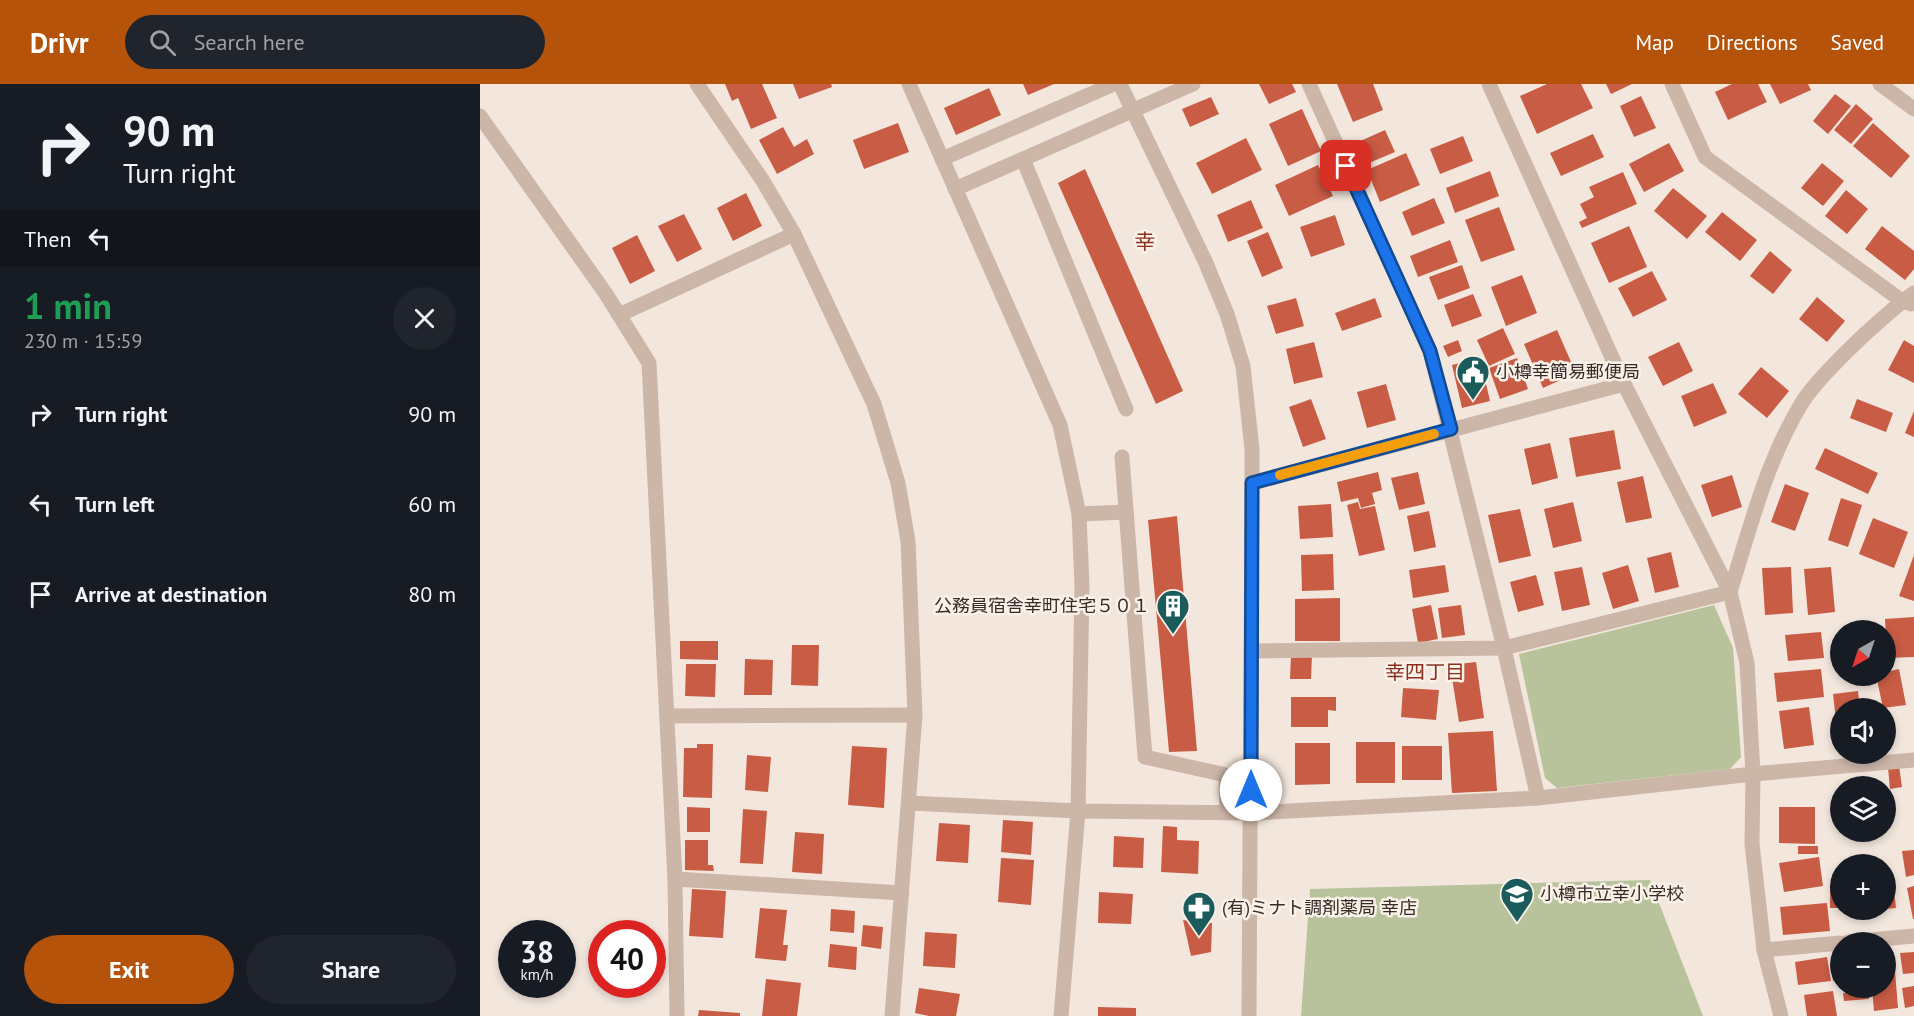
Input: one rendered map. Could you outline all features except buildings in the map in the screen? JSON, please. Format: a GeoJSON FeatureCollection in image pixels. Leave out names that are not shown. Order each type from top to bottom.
{"type":"FeatureCollection","features":[{"type":"Feature","properties":{"kind":"street"},"geometry":{"type":"LineString","coordinates":[[697,84],[763,181],[794,234],[874,404],[898,483],[908,541],[915,715],[892,1016]]}},
{"type":"Feature","properties":{"kind":"street"},"geometry":{"type":"LineString","coordinates":[[909,84],[1060,425],[1079,514],[1082,586],[1078,811],[1062,1016]]}},
{"type":"Feature","properties":{"kind":"street"},"geometry":{"type":"LineString","coordinates":[[942,159],[1114,84]]}},
{"type":"Feature","properties":{"kind":"street"},"geometry":{"type":"LineString","coordinates":[[1120,84],[1205,261],[1227,314],[1243,366],[1252,449],[1249,1016]]}},
{"type":"Feature","properties":{"kind":"street"},"geometry":{"type":"LineString","coordinates":[[955,189],[1193,84]]}},
{"type":"Feature","properties":{"kind":"street"},"geometry":{"type":"LineString","coordinates":[[1309,84],[1430,351],[1504,648],[1538,798]]}},
{"type":"Feature","properties":{"kind":"street"},"geometry":{"type":"LineString","coordinates":[[1489,84],[1624,384],[1730,592],[1747,663],[1753,774],[1752,844],[1764,950],[1781,1016]]}},
{"type":"Feature","properties":{"kind":"street"},"geometry":{"type":"LineString","coordinates":[[1672,84],[1705,157],[1910,300],[1848,350],[1804,399],[1779,444],[1730,592]]}},
{"type":"Feature","properties":{"kind":"street"},"geometry":{"type":"LineString","coordinates":[[1880,84],[1914,109]]}},
{"type":"Feature","properties":{"kind":"street"},"geometry":{"type":"LineString","coordinates":[[480,116],[619,315],[649,363],[675,879],[677,1016]]}},
{"type":"Feature","properties":{"kind":"street"},"geometry":{"type":"LineString","coordinates":[[1023,159],[1126,409]]}},
{"type":"Feature","properties":{"kind":"street"},"geometry":{"type":"LineString","coordinates":[[619,315],[794,234]]}},
{"type":"Feature","properties":{"kind":"street"},"geometry":{"type":"LineString","coordinates":[[1252,483],[1624,384]]}},
{"type":"Feature","properties":{"kind":"street"},"geometry":{"type":"LineString","coordinates":[[1122,458],[1145,757],[1226,775],[1227,813]]}},
{"type":"Feature","properties":{"kind":"street"},"geometry":{"type":"LineString","coordinates":[[1079,514],[1126,512]]}},
{"type":"Feature","properties":{"kind":"street"},"geometry":{"type":"LineString","coordinates":[[1252,651],[1504,648],[1730,592]]}},
{"type":"Feature","properties":{"kind":"street"},"geometry":{"type":"LineString","coordinates":[[667,716],[915,715]]}},
{"type":"Feature","properties":{"kind":"street"},"geometry":{"type":"LineString","coordinates":[[909,803],[1078,811],[1251,813],[1538,798],[1753,774],[1914,760]]}},
{"type":"Feature","properties":{"kind":"street"},"geometry":{"type":"LineString","coordinates":[[675,879],[902,893]]}},
{"type":"Feature","properties":{"kind":"street"},"geometry":{"type":"LineString","coordinates":[[1896,938],[1914,936]]}},
{"type":"Feature","properties":{"kind":"street"},"geometry":{"type":"LineString","coordinates":[[1764,950],[1830,944]]}},
{"type":"Feature","properties":{"kind":"green space"},"geometry":{"type":"Polygon","coordinates":[[[1714,605],[1733,648],[1741,757],[1730,769],[1557,788],[1545,778],[1519,654],[1714,605]]]}},
{"type":"Feature","properties":{"kind":"green space"},"geometry":{"type":"Polygon","coordinates":[[[1650,880],[1703,1016],[1301,1016],[1310,889],[1650,880]]]}},
{"type":"Feature","properties":{"kind":"slow traffic"},"geometry":{"type":"LineString","coordinates":[[1280,475],[1434,434]]}},
{"type":"Feature","properties":{"kind":"place","name":"小樽幸簡易郵便局"},"geometry":{"type":"Point","coordinates":[1473,401]}},
{"type":"Feature","properties":{"kind":"place","name":"公務員宿舎幸町住宅５０１"},"geometry":{"type":"Point","coordinates":[1173,635]}},
{"type":"Feature","properties":{"kind":"place","name":"小樽市立幸小学校"},"geometry":{"type":"Point","coordinates":[1517,923]}},
{"type":"Feature","properties":{"kind":"place","name":"(有)ミナト調剤薬局 幸店"},"geometry":{"type":"Point","coordinates":[1199,937]}},
{"type":"Feature","properties":{"kind":"district","name":"幸"},"geometry":{"type":"Point","coordinates":[1145,242]}},
{"type":"Feature","properties":{"kind":"district","name":"幸四丁目"},"geometry":{"type":"Point","coordinates":[1425,672]}},
{"type":"Feature","properties":{"kind":"route"},"geometry":{"type":"LineString","coordinates":[[1251,790],[1252,483],[1451,429],[1430,351],[1346,166]]}}]}
